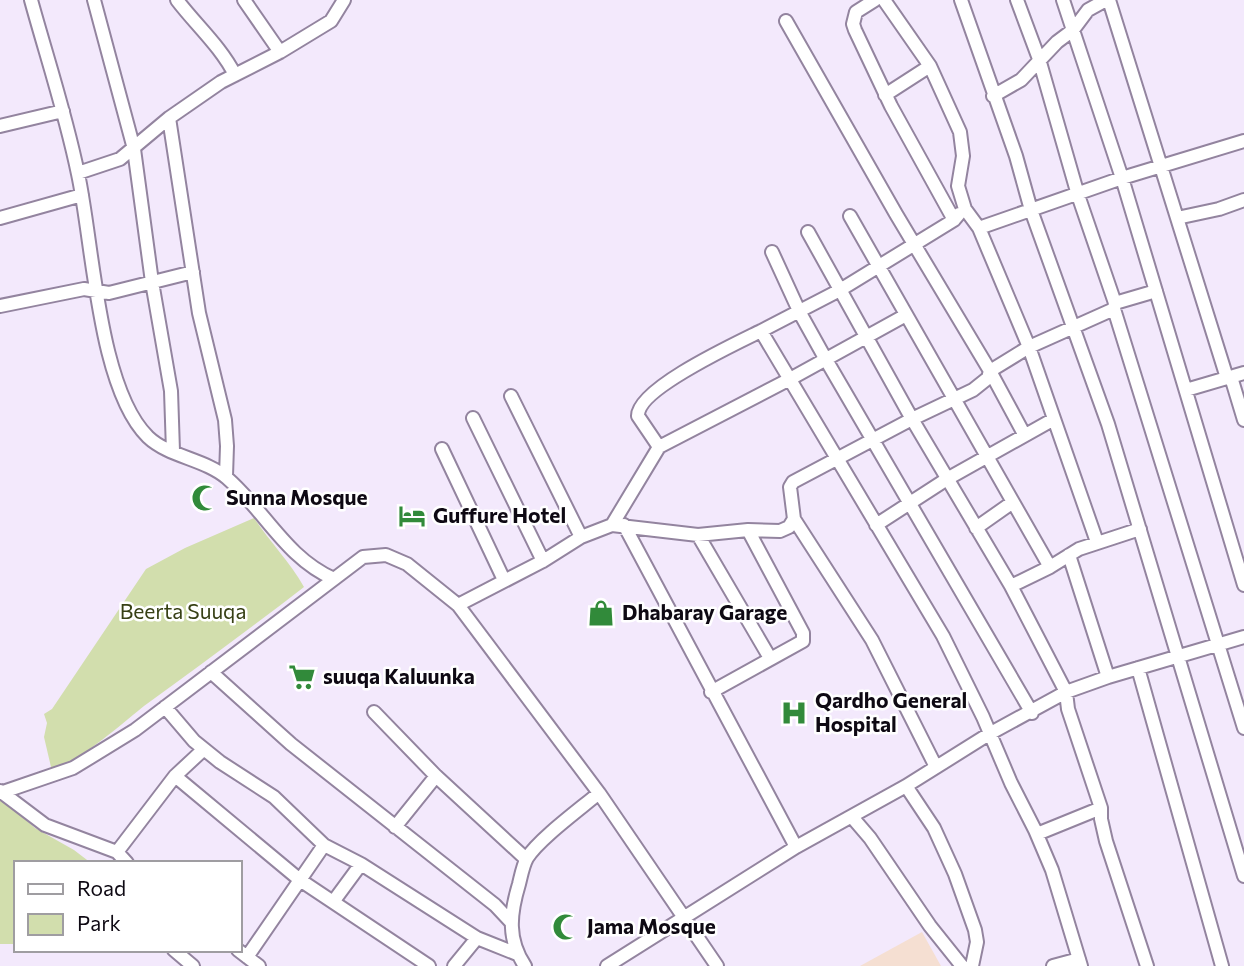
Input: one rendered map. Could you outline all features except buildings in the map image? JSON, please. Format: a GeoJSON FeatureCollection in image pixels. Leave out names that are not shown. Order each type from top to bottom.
{"type":"FeatureCollection","features":[{"type":"Feature","properties":{"kind":"street"},"geometry":{"type":"LineString","coordinates":[[31,0],[78,173],[97,292],[116,379],[130,411],[148,437],[226,477],[300,559],[315,571],[334,579]]}},
{"type":"Feature","properties":{"kind":"street"},"geometry":{"type":"LineString","coordinates":[[94,0],[134,149],[152,282],[171,391],[173,451]]}},
{"type":"Feature","properties":{"kind":"street"},"geometry":{"type":"LineString","coordinates":[[177,0],[195,25],[226,58],[235,75]]}},
{"type":"Feature","properties":{"kind":"street"},"geometry":{"type":"LineString","coordinates":[[244,0],[280,52]]}},
{"type":"Feature","properties":{"kind":"street"},"geometry":{"type":"LineString","coordinates":[[78,173],[120,159],[169,118],[235,75],[331,21],[344,0]]}},
{"type":"Feature","properties":{"kind":"street"},"geometry":{"type":"LineString","coordinates":[[875,0],[856,12],[853,24],[885,95],[954,220]]}},
{"type":"Feature","properties":{"kind":"street"},"geometry":{"type":"LineString","coordinates":[[884,0],[930,66],[963,143],[958,186],[965,209],[979,228],[1029,346],[1097,542]]}},
{"type":"Feature","properties":{"kind":"street"},"geometry":{"type":"LineString","coordinates":[[961,0],[1016,156],[1031,210],[1074,326],[1140,529],[1244,876]]}},
{"type":"Feature","properties":{"kind":"street"},"geometry":{"type":"LineString","coordinates":[[1017,0],[1039,59],[1078,195],[1115,306],[1244,728]]}},
{"type":"Feature","properties":{"kind":"street"},"geometry":{"type":"LineString","coordinates":[[1063,0],[1122,178],[1244,585]]}},
{"type":"Feature","properties":{"kind":"street"},"geometry":{"type":"LineString","coordinates":[[993,96],[1021,79],[1039,59],[1073,30],[1088,10],[1107,0],[1177,218],[1234,376],[1244,420]]}},
{"type":"Feature","properties":{"kind":"street"},"geometry":{"type":"LineString","coordinates":[[786,21],[1024,434]]}},
{"type":"Feature","properties":{"kind":"street"},"geometry":{"type":"LineString","coordinates":[[885,95],[930,66]]}},
{"type":"Feature","properties":{"kind":"street"},"geometry":{"type":"LineString","coordinates":[[0,126],[62,111]]}},
{"type":"Feature","properties":{"kind":"street"},"geometry":{"type":"LineString","coordinates":[[169,118],[199,313],[225,420],[226,477]]}},
{"type":"Feature","properties":{"kind":"street"},"geometry":{"type":"LineString","coordinates":[[979,228],[1122,178],[1244,142]]}},
{"type":"Feature","properties":{"kind":"street"},"geometry":{"type":"LineString","coordinates":[[0,218],[82,195]]}},
{"type":"Feature","properties":{"kind":"street"},"geometry":{"type":"LineString","coordinates":[[1177,218],[1220,209],[1244,200]]}},
{"type":"Feature","properties":{"kind":"street"},"geometry":{"type":"LineString","coordinates":[[660,447],[637,411],[643,402],[676,376],[841,290],[954,220],[965,209]]}},
{"type":"Feature","properties":{"kind":"street"},"geometry":{"type":"LineString","coordinates":[[849,216],[1050,567]]}},
{"type":"Feature","properties":{"kind":"street"},"geometry":{"type":"LineString","coordinates":[[808,232],[912,419],[1011,586],[1066,692],[1068,709],[1101,808],[1106,841],[1147,966]]}},
{"type":"Feature","properties":{"kind":"street"},"geometry":{"type":"LineString","coordinates":[[772,252],[800,313],[825,358],[1032,713]]}},
{"type":"Feature","properties":{"kind":"street"},"geometry":{"type":"LineString","coordinates":[[0,306],[84,289],[109,293],[193,272]]}},
{"type":"Feature","properties":{"kind":"street"},"geometry":{"type":"LineString","coordinates":[[936,767],[872,640],[794,519],[790,487],[793,481],[954,400],[983,382],[990,371],[1029,346],[1156,290]]}},
{"type":"Feature","properties":{"kind":"street"},"geometry":{"type":"LineString","coordinates":[[618,525],[660,447],[906,315]]}},
{"type":"Feature","properties":{"kind":"street"},"geometry":{"type":"LineString","coordinates":[[761,331],[943,636],[1037,834],[1052,870],[1080,963],[1053,966]]}},
{"type":"Feature","properties":{"kind":"street"},"geometry":{"type":"LineString","coordinates":[[1186,390],[1234,376]]}},
{"type":"Feature","properties":{"kind":"street"},"geometry":{"type":"LineString","coordinates":[[511,396],[581,537]]}},
{"type":"Feature","properties":{"kind":"street"},"geometry":{"type":"LineString","coordinates":[[473,418],[543,561]]}},
{"type":"Feature","properties":{"kind":"street"},"geometry":{"type":"LineString","coordinates":[[876,525],[947,479],[1054,419]]}},
{"type":"Feature","properties":{"kind":"street"},"geometry":{"type":"LineString","coordinates":[[442,449],[504,580]]}},
{"type":"Feature","properties":{"kind":"street"},"geometry":{"type":"LineString","coordinates":[[976,528],[1013,502]]}},
{"type":"Feature","properties":{"kind":"street"},"geometry":{"type":"LineString","coordinates":[[458,605],[543,561],[581,537],[618,525],[698,535],[748,530],[780,531],[789,527],[794,519]]}},
{"type":"Feature","properties":{"kind":"street"},"geometry":{"type":"LineString","coordinates":[[618,525],[796,847]]}},
{"type":"Feature","properties":{"kind":"street"},"geometry":{"type":"LineString","coordinates":[[1011,586],[1097,542],[1140,529]]}},
{"type":"Feature","properties":{"kind":"street"},"geometry":{"type":"LineString","coordinates":[[711,692],[803,641],[803,633],[748,530]]}},
{"type":"Feature","properties":{"kind":"street"},"geometry":{"type":"LineString","coordinates":[[698,535],[770,659]]}},
{"type":"Feature","properties":{"kind":"street"},"geometry":{"type":"LineString","coordinates":[[0,793],[73,768],[135,730],[363,557],[386,555],[407,564],[458,605],[599,793],[717,966]]}},
{"type":"Feature","properties":{"kind":"street"},"geometry":{"type":"LineString","coordinates":[[1069,555],[1108,677]]}},
{"type":"Feature","properties":{"kind":"street"},"geometry":{"type":"LineString","coordinates":[[607,966],[796,847],[1066,692],[1244,637]]}},
{"type":"Feature","properties":{"kind":"street"},"geometry":{"type":"LineString","coordinates":[[1138,668],[1222,966]]}},
{"type":"Feature","properties":{"kind":"street"},"geometry":{"type":"LineString","coordinates":[[211,672],[291,744],[495,905],[510,921]]}},
{"type":"Feature","properties":{"kind":"street"},"geometry":{"type":"LineString","coordinates":[[165,707],[204,749],[274,797],[324,845],[361,864],[477,938],[517,954]]}},
{"type":"Feature","properties":{"kind":"street"},"geometry":{"type":"LineString","coordinates":[[374,712],[436,776],[526,859]]}},
{"type":"Feature","properties":{"kind":"street"},"geometry":{"type":"LineString","coordinates":[[117,852],[175,776],[204,749]]}},
{"type":"Feature","properties":{"kind":"street"},"geometry":{"type":"LineString","coordinates":[[175,776],[300,880],[429,966]]}},
{"type":"Feature","properties":{"kind":"street"},"geometry":{"type":"LineString","coordinates":[[394,827],[436,776]]}},
{"type":"Feature","properties":{"kind":"street"},"geometry":{"type":"LineString","coordinates":[[906,786],[934,828],[956,874],[975,930],[977,942],[972,966]]}},
{"type":"Feature","properties":{"kind":"street"},"geometry":{"type":"LineString","coordinates":[[0,793],[45,825],[117,852],[125,861]]}},
{"type":"Feature","properties":{"kind":"street"},"geometry":{"type":"LineString","coordinates":[[525,966],[517,954],[510,921],[526,859],[599,793]]}},
{"type":"Feature","properties":{"kind":"street"},"geometry":{"type":"LineString","coordinates":[[1037,834],[1101,808]]}},
{"type":"Feature","properties":{"kind":"street"},"geometry":{"type":"LineString","coordinates":[[852,817],[962,966]]}},
{"type":"Feature","properties":{"kind":"street"},"geometry":{"type":"LineString","coordinates":[[259,966],[243,954],[324,845]]}},
{"type":"Feature","properties":{"kind":"street"},"geometry":{"type":"LineString","coordinates":[[333,902],[361,864]]}},
{"type":"Feature","properties":{"kind":"street"},"geometry":{"type":"LineString","coordinates":[[454,966],[477,938]]}},
{"type":"Feature","properties":{"kind":"street"},"geometry":{"type":"LineString","coordinates":[[176,952],[193,966]]}},
{"type":"Feature","properties":{"kind":"shaded area"},"geometry":{"type":"Polygon","coordinates":[[[922,932],[941,966],[860,966],[922,932]]]}},
{"type":"Feature","properties":{"kind":"green space","name":"Beerta Suuqa"},"geometry":{"type":"Polygon","coordinates":[[[254,518],[304,587],[85,752],[60,766],[51,767],[44,737],[47,723],[44,714],[52,709],[146,569],[185,548],[254,518]]]}},
{"type":"Feature","properties":{"kind":"green space"},"geometry":{"type":"Polygon","coordinates":[[[0,797],[35,828],[88,861],[14,861],[14,944],[0,944],[0,797]]]}},
{"type":"Feature","properties":{"kind":"place","name":"Sunna Mosque"},"geometry":{"type":"Point","coordinates":[205,498]}},
{"type":"Feature","properties":{"kind":"place","name":"Guffure Hotel"},"geometry":{"type":"Point","coordinates":[412,516]}},
{"type":"Feature","properties":{"kind":"place","name":"Dhabaray Garage"},"geometry":{"type":"Point","coordinates":[601,613]}},
{"type":"Feature","properties":{"kind":"place","name":"suuqa Kaluunka"},"geometry":{"type":"Point","coordinates":[302,677]}},
{"type":"Feature","properties":{"kind":"place","name":"Qardho General Hospital"},"geometry":{"type":"Point","coordinates":[794,713]}},
{"type":"Feature","properties":{"kind":"place","name":"Jama Mosque"},"geometry":{"type":"Point","coordinates":[566,927]}}]}
